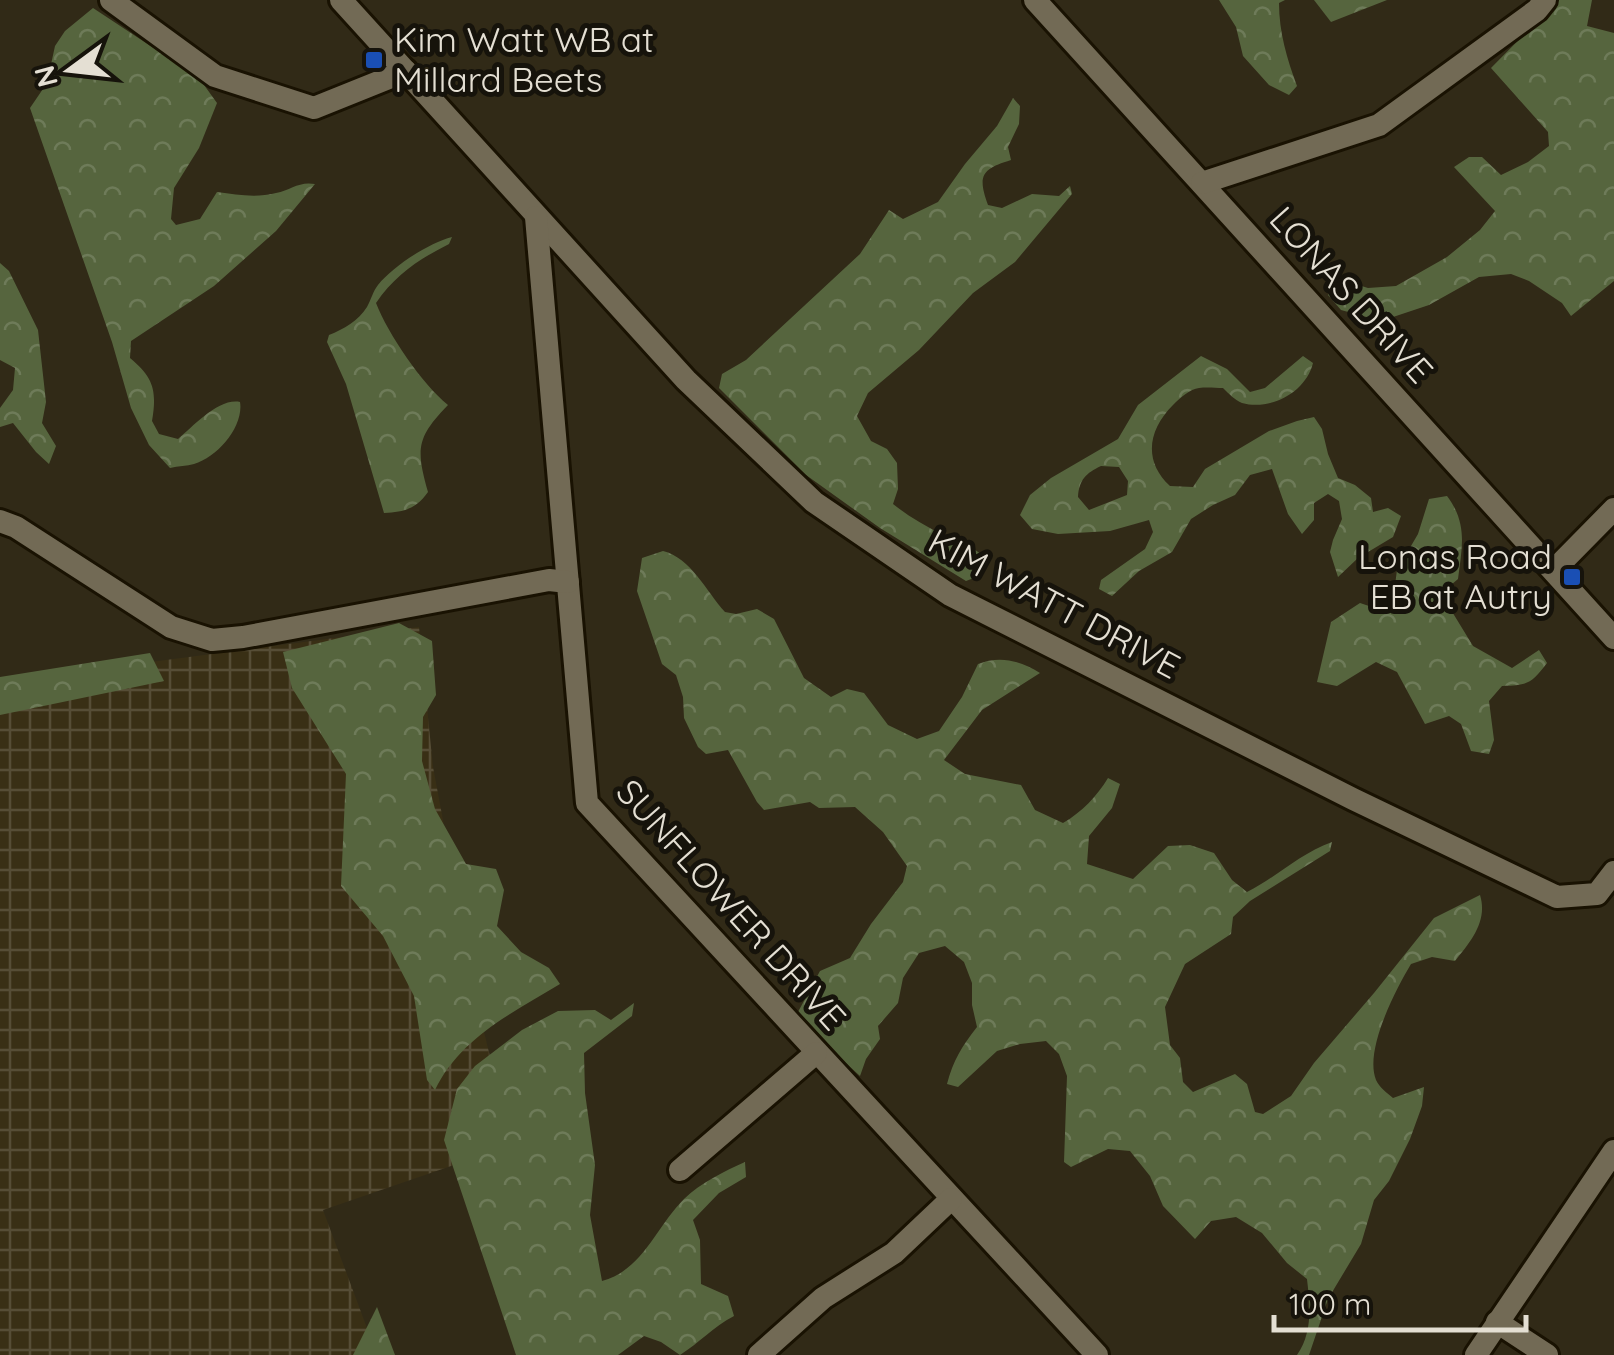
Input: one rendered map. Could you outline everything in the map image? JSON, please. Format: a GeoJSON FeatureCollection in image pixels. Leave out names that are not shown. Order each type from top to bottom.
{"type":"FeatureCollection","features":[{"type":"Feature","properties":{"kind":"street"},"geometry":{"type":"LineString","coordinates":[[111,0],[215,76],[314,108],[406,71]]}},
{"type":"Feature","properties":{"kind":"street","name":"KIM WATT DRIVE"},"geometry":{"type":"LineString","coordinates":[[341,0],[686,380],[814,502],[950,595],[1353,799],[1557,897],[1596,894],[1614,872]]}},
{"type":"Feature","properties":{"kind":"street","name":"LONAS DRIVE"},"geometry":{"type":"LineString","coordinates":[[1035,0],[1614,638]]}},
{"type":"Feature","properties":{"kind":"street"},"geometry":{"type":"LineString","coordinates":[[1202,183],[1378,126],[1536,10],[1544,0]]}},
{"type":"Feature","properties":{"kind":"street","name":"SUNFLOWER DRIVE"},"geometry":{"type":"LineString","coordinates":[[536,217],[588,804],[1097,1355]]}},
{"type":"Feature","properties":{"kind":"street"},"geometry":{"type":"LineString","coordinates":[[1554,570],[1614,508]]}},
{"type":"Feature","properties":{"kind":"street"},"geometry":{"type":"LineString","coordinates":[[0,521],[16,527],[171,627],[212,640],[549,580],[568,582]]}},
{"type":"Feature","properties":{"kind":"street"},"geometry":{"type":"LineString","coordinates":[[680,1170],[816,1053]]}},
{"type":"Feature","properties":{"kind":"street"},"geometry":{"type":"LineString","coordinates":[[1476,1355],[1614,1151]]}},
{"type":"Feature","properties":{"kind":"street"},"geometry":{"type":"LineString","coordinates":[[759,1355],[822,1298],[894,1253],[951,1199]]}},
{"type":"Feature","properties":{"kind":"street"},"geometry":{"type":"LineString","coordinates":[[1498,1322],[1547,1355]]}},
{"type":"Feature","properties":{"kind":"shaded area"},"geometry":{"type":"Polygon","coordinates":[[[419,627],[433,767],[479,1012],[512,1145],[323,1210],[377,1355],[0,1355],[0,688],[143,663],[419,627]]]}},
{"type":"Feature","properties":{"kind":"green space"},"geometry":{"type":"Polygon","coordinates":[[[1219,0],[1285,0],[1279,3],[1280,24],[1297,86],[1289,95],[1269,85],[1243,56],[1236,27],[1219,0]]]}},
{"type":"Feature","properties":{"kind":"green space"},"geometry":{"type":"Polygon","coordinates":[[[1314,0],[1387,0],[1331,22],[1314,0]]]}},
{"type":"Feature","properties":{"kind":"green space"},"geometry":{"type":"Polygon","coordinates":[[[1558,0],[1592,0],[1587,26],[1614,33],[1614,281],[1571,316],[1562,303],[1511,274],[1479,277],[1429,305],[1381,321],[1341,310],[1328,295],[1342,280],[1368,288],[1396,286],[1447,257],[1480,230],[1495,211],[1454,167],[1469,157],[1482,157],[1501,175],[1549,146],[1548,132],[1491,68],[1558,0]]]}},
{"type":"Feature","properties":{"kind":"green space"},"geometry":{"type":"Polygon","coordinates":[[[93,8],[199,78],[217,103],[199,148],[174,188],[171,219],[176,225],[200,219],[217,192],[261,195],[315,184],[276,231],[214,286],[131,341],[130,358],[152,386],[152,421],[159,434],[178,439],[223,404],[240,402],[238,421],[228,439],[212,455],[191,465],[170,468],[149,445],[131,408],[112,342],[30,108],[47,83],[55,46],[65,31],[93,8]]]}},
{"type":"Feature","properties":{"kind":"green space"},"geometry":{"type":"Polygon","coordinates":[[[1013,98],[1020,106],[1019,124],[1008,147],[1011,160],[984,175],[988,205],[1002,208],[1032,194],[1059,196],[1070,186],[1072,194],[1015,262],[973,293],[919,350],[868,393],[857,416],[871,441],[887,449],[897,463],[898,489],[893,504],[986,559],[979,576],[966,581],[880,528],[806,475],[719,388],[722,374],[746,360],[860,254],[889,210],[903,219],[938,202],[997,126],[1013,98]]]}},
{"type":"Feature","properties":{"kind":"green space"},"geometry":{"type":"Polygon","coordinates":[[[452,237],[449,244],[400,276],[376,303],[407,358],[448,405],[424,436],[421,454],[428,492],[409,508],[384,513],[346,384],[327,342],[329,335],[359,316],[376,287],[393,270],[422,250],[452,237]]]}},
{"type":"Feature","properties":{"kind":"green space"},"geometry":{"type":"Polygon","coordinates":[[[0,263],[9,271],[38,330],[46,402],[42,423],[56,446],[49,464],[13,423],[0,427],[0,408],[13,390],[15,368],[0,360],[0,263]]]}},
{"type":"Feature","properties":{"kind":"green space"},"geometry":{"type":"Polygon","coordinates":[[[1201,356],[1227,369],[1250,392],[1265,388],[1303,356],[1313,363],[1303,383],[1275,402],[1242,403],[1223,388],[1199,388],[1185,394],[1158,425],[1152,446],[1156,466],[1170,486],[1193,487],[1205,469],[1269,431],[1314,417],[1322,429],[1338,478],[1371,498],[1373,512],[1388,508],[1401,516],[1393,537],[1358,558],[1338,577],[1330,552],[1342,519],[1339,501],[1328,494],[1314,503],[1314,520],[1302,534],[1288,514],[1272,469],[1250,475],[1235,495],[1191,519],[1172,552],[1139,571],[1112,596],[1099,589],[1101,580],[1145,549],[1153,532],[1149,520],[1110,531],[1058,534],[1032,529],[1020,515],[1030,495],[1051,478],[1118,439],[1138,405],[1201,356]],[[1101,466],[1084,478],[1078,497],[1089,510],[1127,495],[1128,481],[1119,467],[1101,466]]]}},
{"type":"Feature","properties":{"kind":"green space"},"geometry":{"type":"Polygon","coordinates":[[[1447,496],[1458,516],[1462,536],[1458,579],[1445,590],[1451,610],[1473,646],[1512,668],[1539,650],[1547,663],[1533,679],[1502,686],[1489,701],[1494,740],[1489,754],[1471,751],[1461,724],[1449,716],[1425,724],[1397,672],[1376,662],[1337,686],[1317,682],[1331,622],[1360,603],[1378,609],[1394,593],[1397,570],[1418,534],[1429,499],[1447,496]]]}},
{"type":"Feature","properties":{"kind":"green space"},"geometry":{"type":"Polygon","coordinates":[[[663,551],[690,568],[725,612],[736,614],[757,609],[774,619],[804,678],[831,697],[847,689],[864,693],[888,725],[917,739],[939,731],[978,664],[1010,661],[1040,673],[982,710],[944,760],[965,774],[1021,785],[1035,810],[1063,823],[1088,803],[1108,778],[1120,784],[1112,808],[1089,836],[1087,864],[1133,879],[1168,846],[1190,845],[1214,853],[1232,880],[1247,892],[1332,842],[1330,851],[1250,901],[1233,917],[1231,934],[1185,964],[1165,1007],[1170,1045],[1180,1058],[1183,1082],[1193,1092],[1235,1074],[1247,1084],[1255,1112],[1263,1114],[1291,1096],[1434,918],[1480,895],[1480,922],[1455,961],[1432,957],[1411,964],[1383,1020],[1374,1053],[1376,1080],[1393,1098],[1424,1087],[1422,1106],[1389,1181],[1374,1200],[1361,1244],[1328,1299],[1309,1355],[1297,1355],[1308,1328],[1307,1279],[1287,1263],[1262,1233],[1236,1217],[1211,1221],[1195,1239],[1163,1206],[1150,1176],[1130,1151],[1108,1149],[1071,1167],[1064,1162],[1067,1076],[1059,1054],[1046,1041],[997,1051],[958,1087],[947,1084],[959,1054],[977,1027],[972,983],[964,962],[945,946],[919,953],[903,978],[898,1003],[878,1026],[880,1039],[860,1076],[815,1035],[798,1012],[820,971],[850,958],[903,882],[907,866],[883,832],[855,807],[819,808],[810,802],[764,810],[728,750],[706,754],[698,747],[684,718],[676,675],[662,664],[637,591],[642,558],[663,551]]]}},
{"type":"Feature","properties":{"kind":"green space"},"geometry":{"type":"Polygon","coordinates":[[[399,623],[432,641],[436,695],[423,717],[422,761],[435,809],[466,864],[496,869],[504,890],[497,926],[521,952],[549,968],[560,984],[473,1041],[435,1090],[427,1080],[414,996],[383,936],[341,886],[346,774],[292,688],[283,652],[399,623]]]}},
{"type":"Feature","properties":{"kind":"green space"},"geometry":{"type":"Polygon","coordinates":[[[150,653],[164,681],[0,715],[0,677],[150,653]]]}},
{"type":"Feature","properties":{"kind":"green space"},"geometry":{"type":"Polygon","coordinates":[[[634,1003],[632,1016],[584,1053],[595,1165],[590,1215],[602,1281],[639,1258],[690,1193],[745,1162],[746,1177],[719,1193],[693,1220],[700,1240],[701,1284],[728,1296],[734,1316],[680,1355],[644,1336],[618,1355],[516,1355],[444,1140],[457,1089],[475,1066],[522,1030],[558,1011],[595,1010],[611,1020],[634,1003]]]}},
{"type":"Feature","properties":{"kind":"green space"},"geometry":{"type":"Polygon","coordinates":[[[377,1307],[395,1355],[353,1355],[377,1307]]]}},
{"type":"Feature","properties":{"kind":"place","name":"Kim Watt WB at Millard Beets"},"geometry":{"type":"Point","coordinates":[374,60]}},
{"type":"Feature","properties":{"kind":"place","name":"Lonas Road EB at Autry"},"geometry":{"type":"Point","coordinates":[1572,577]}}]}
